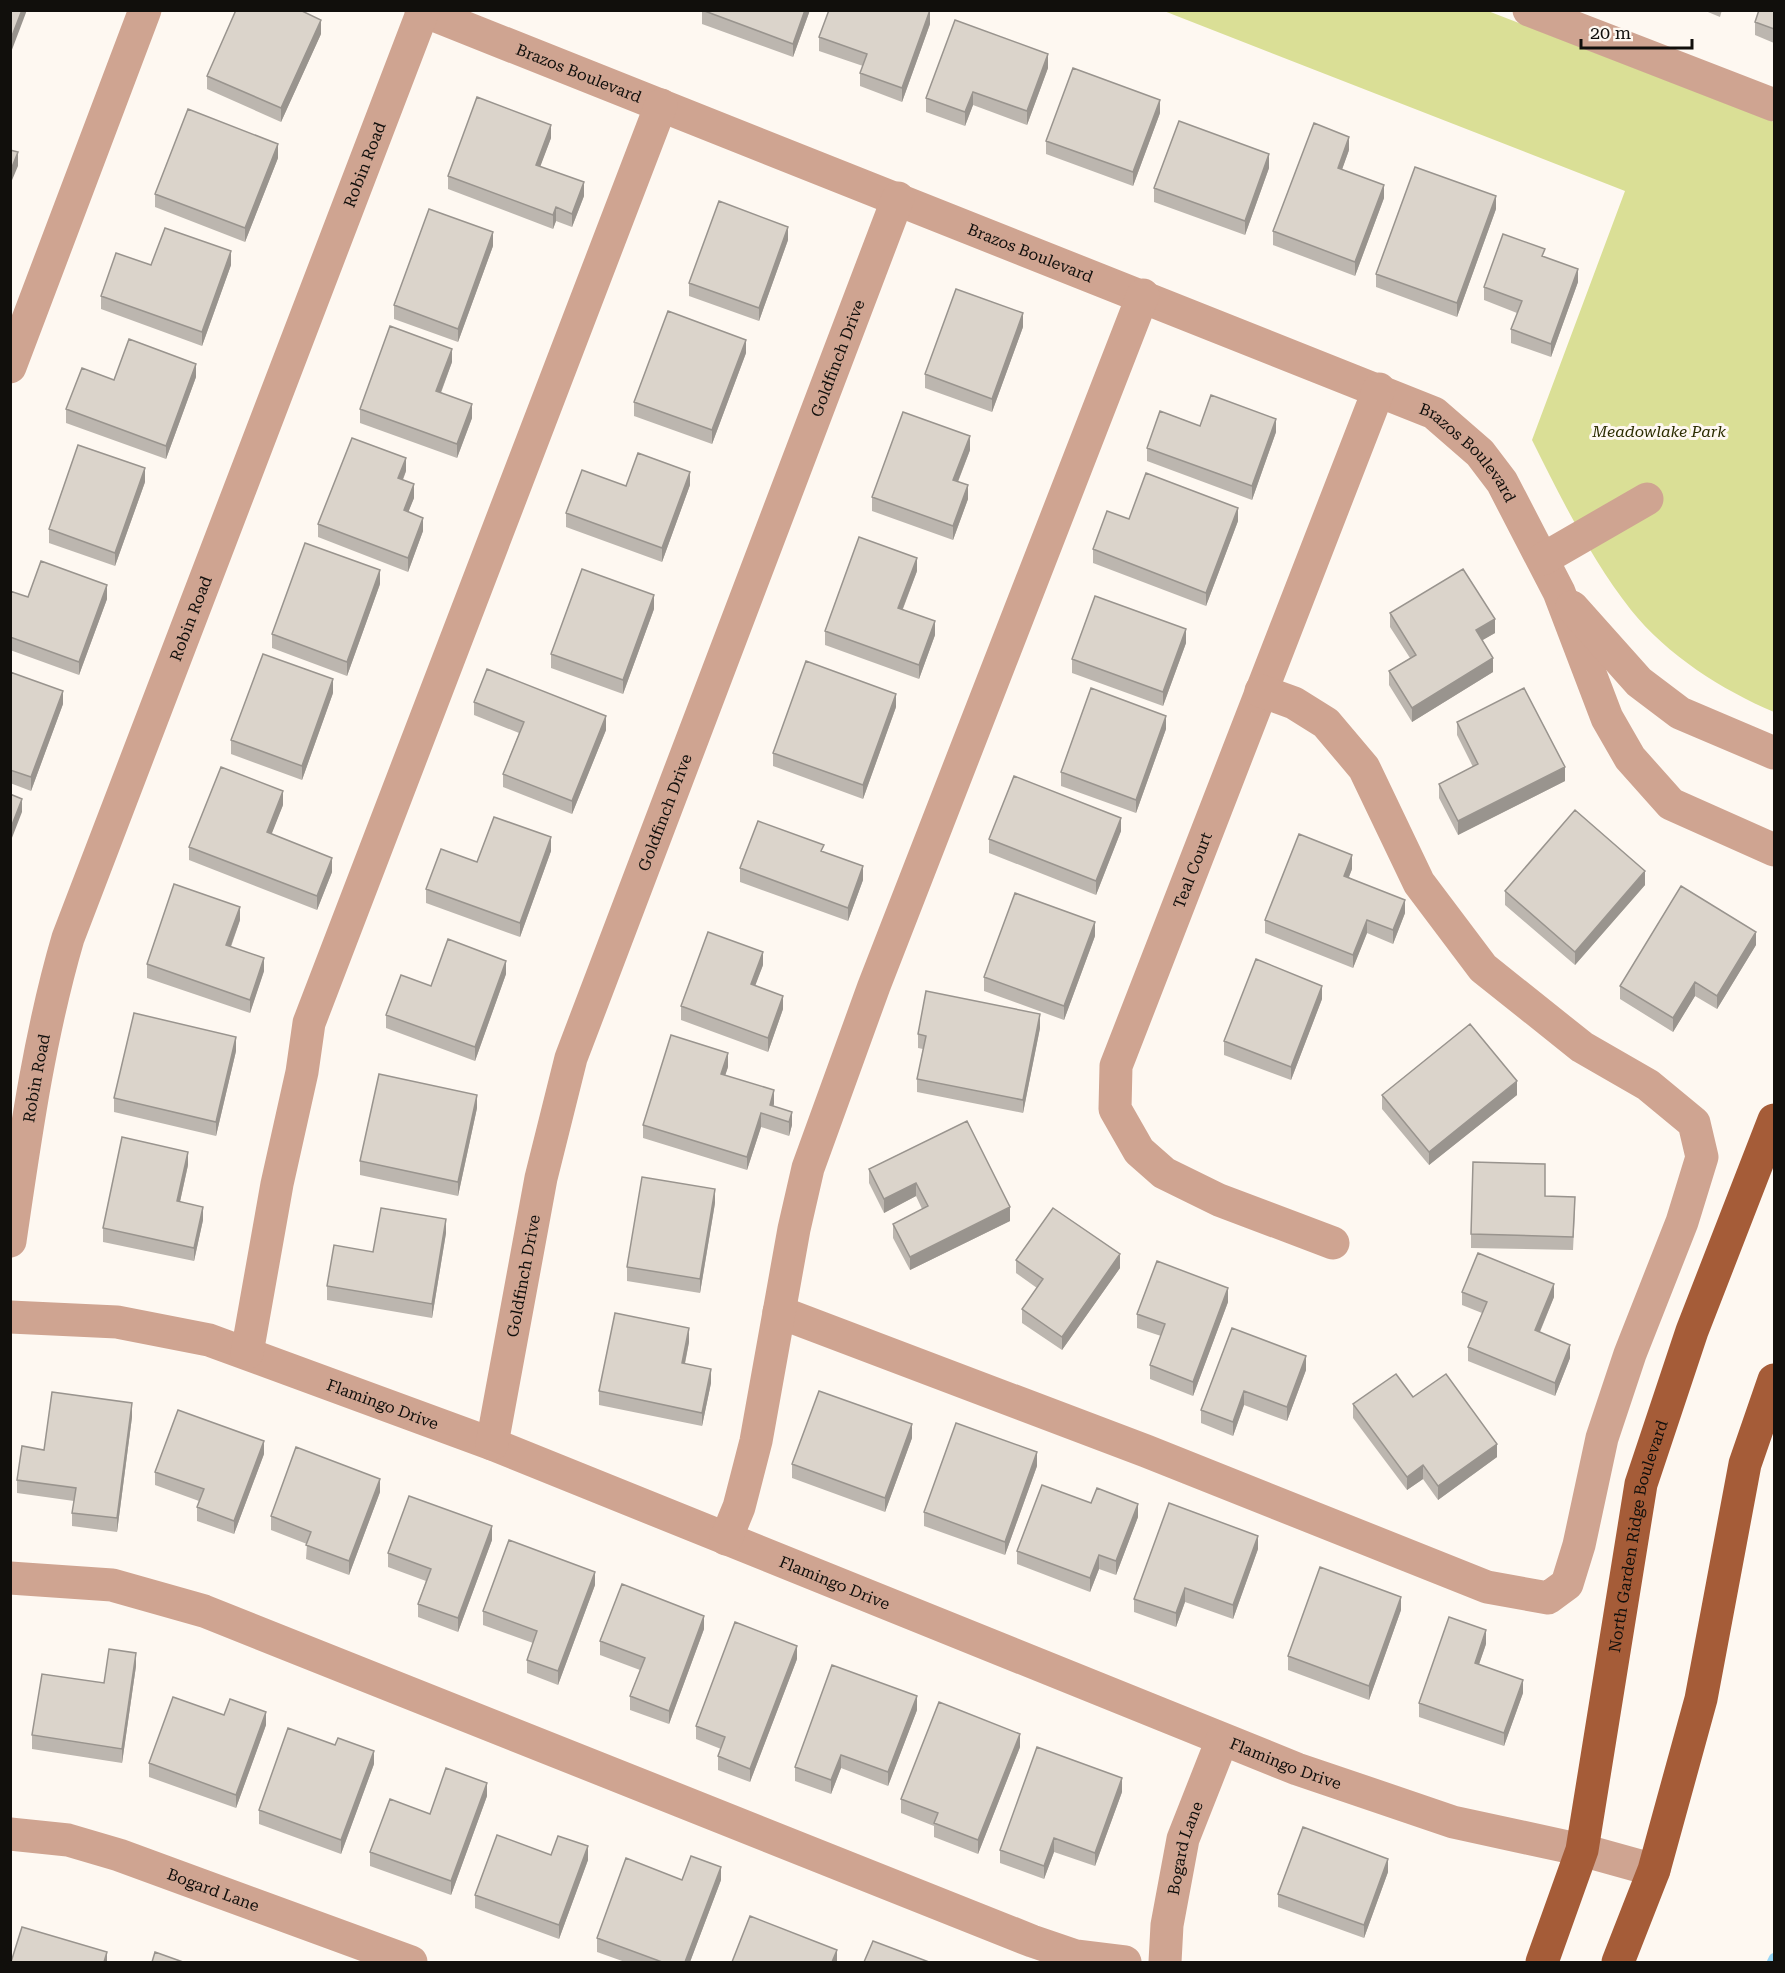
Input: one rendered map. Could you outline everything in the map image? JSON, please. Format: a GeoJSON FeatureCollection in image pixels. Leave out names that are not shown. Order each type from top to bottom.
{"type":"FeatureCollection","features":[{"type":"Feature","properties":{"kind":"main road","name":"North Garden Ridge Boulevard"},"geometry":{"type":"LineString","coordinates":[[1542,1962],[1582,1850],[1641,1484],[1692,1331],[1774,1120]]}},
{"type":"Feature","properties":{"kind":"main road"},"geometry":{"type":"LineString","coordinates":[[1618,1962],[1654,1870],[1701,1699],[1745,1464],[1774,1380]]}},
{"type":"Feature","properties":{"kind":"street"},"geometry":{"type":"LineString","coordinates":[[10,367],[145,10]]}},
{"type":"Feature","properties":{"kind":"street"},"geometry":{"type":"LineString","coordinates":[[1529,10],[1774,105]]}},
{"type":"Feature","properties":{"kind":"street","name":"Brazos Boulevard"},"geometry":{"type":"LineString","coordinates":[[422,11],[1143,295],[1434,413],[1480,453],[1502,482],[1559,592],[1607,718],[1630,758],[1671,804],[1774,850]]}},
{"type":"Feature","properties":{"kind":"street","name":"Robin Road"},"geometry":{"type":"LineString","coordinates":[[10,1241],[32,1089],[56,979],[68,938],[422,11]]}},
{"type":"Feature","properties":{"kind":"street"},"geometry":{"type":"LineString","coordinates":[[247,1353],[277,1184],[302,1072],[309,1023],[661,105]]}},
{"type":"Feature","properties":{"kind":"street","name":"Goldfinch Drive"},"geometry":{"type":"LineString","coordinates":[[492,1444],[541,1178],[571,1058],[898,198]]}},
{"type":"Feature","properties":{"kind":"street"},"geometry":{"type":"LineString","coordinates":[[726,1539],[739,1507],[756,1441],[808,1168],[879,974],[1143,295]]}},
{"type":"Feature","properties":{"kind":"street","name":"Teal Court"},"geometry":{"type":"LineString","coordinates":[[1333,1243],[1220,1200],[1164,1173],[1139,1151],[1115,1109],[1116,1066],[1379,389]]}},
{"type":"Feature","properties":{"kind":"street"},"geometry":{"type":"LineString","coordinates":[[1543,559],[1647,499]]}},
{"type":"Feature","properties":{"kind":"street","name":"Brazos Boulevard"},"geometry":{"type":"LineString","coordinates":[[1559,592],[1639,682],[1680,713],[1774,753]]}},
{"type":"Feature","properties":{"kind":"street"},"geometry":{"type":"LineString","coordinates":[[779,1312],[1146,1451],[1487,1587],[1548,1598],[1567,1584],[1580,1545],[1602,1438],[1630,1354],[1682,1222],[1702,1157],[1694,1123],[1648,1085],[1582,1047],[1483,968],[1419,883],[1364,768],[1326,723],[1294,703],[1261,691]]}},
{"type":"Feature","properties":{"kind":"street","name":"Flamingo Drive"},"geometry":{"type":"LineString","coordinates":[[10,1317],[117,1322],[209,1340],[492,1444],[1222,1740],[1370,1796],[1453,1822],[1582,1850],[1654,1870]]}},
{"type":"Feature","properties":{"kind":"street"},"geometry":{"type":"LineString","coordinates":[[10,1578],[112,1585],[204,1611],[1032,1941],[1076,1956],[1125,1962]]}},
{"type":"Feature","properties":{"kind":"street","name":"Bogard Lane"},"geometry":{"type":"LineString","coordinates":[[1165,1962],[1167,1925],[1184,1839],[1222,1740]]}},
{"type":"Feature","properties":{"kind":"street","name":"Bogard Lane"},"geometry":{"type":"LineString","coordinates":[[10,1834],[68,1840],[119,1855],[411,1962]]}},
{"type":"Feature","properties":{"kind":"green space","name":"Meadowlake Park"},"geometry":{"type":"Polygon","coordinates":[[[1164,11],[1488,11],[1774,122],[1774,712],[1696,670],[1645,626],[1616,590],[1590,549],[1532,440],[1625,191],[1164,11]]]}},
{"type":"Feature","properties":{"kind":"building"},"geometry":{"type":"Polygon","coordinates":[[[10,10],[22,10],[10,41],[10,10]]]}},
{"type":"Feature","properties":{"kind":"building"},"geometry":{"type":"Polygon","coordinates":[[[236,10],[300,10],[321,20],[281,108],[207,76],[236,10]]]}},
{"type":"Feature","properties":{"kind":"building"},"geometry":{"type":"Polygon","coordinates":[[[702,10],[805,10],[793,44],[702,10]]]}},
{"type":"Feature","properties":{"kind":"building"},"geometry":{"type":"Polygon","coordinates":[[[829,10],[930,10],[902,88],[860,73],[867,54],[819,37],[829,10]]]}},
{"type":"Feature","properties":{"kind":"building"},"geometry":{"type":"Polygon","coordinates":[[[1759,10],[1774,10],[1774,29],[1755,22],[1759,10]]]}},
{"type":"Feature","properties":{"kind":"building"},"geometry":{"type":"Polygon","coordinates":[[[955,20],[1048,54],[1027,111],[973,92],[965,112],[926,98],[955,20]]]}},
{"type":"Feature","properties":{"kind":"building"},"geometry":{"type":"Polygon","coordinates":[[[1073,68],[1160,100],[1133,172],[1046,141],[1073,68]]]}},
{"type":"Feature","properties":{"kind":"building"},"geometry":{"type":"Polygon","coordinates":[[[477,97],[551,125],[536,165],[584,182],[572,214],[556,207],[553,215],[448,176],[477,97]]]}},
{"type":"Feature","properties":{"kind":"building"},"geometry":{"type":"Polygon","coordinates":[[[188,109],[278,144],[245,228],[155,194],[188,109]]]}},
{"type":"Feature","properties":{"kind":"building"},"geometry":{"type":"Polygon","coordinates":[[[1179,121],[1269,154],[1245,221],[1154,188],[1179,121]]]}},
{"type":"Feature","properties":{"kind":"building"},"geometry":{"type":"Polygon","coordinates":[[[1314,123],[1349,137],[1338,168],[1384,185],[1355,262],[1273,231],[1314,123]]]}},
{"type":"Feature","properties":{"kind":"building"},"geometry":{"type":"Polygon","coordinates":[[[10,150],[18,152],[10,172],[10,150]]]}},
{"type":"Feature","properties":{"kind":"building"},"geometry":{"type":"Polygon","coordinates":[[[1415,167],[1496,196],[1457,303],[1376,274],[1415,167]]]}},
{"type":"Feature","properties":{"kind":"building"},"geometry":{"type":"Polygon","coordinates":[[[719,201],[788,227],[759,308],[689,283],[719,201]]]}},
{"type":"Feature","properties":{"kind":"building"},"geometry":{"type":"Polygon","coordinates":[[[429,209],[493,232],[458,329],[394,305],[429,209]]]}},
{"type":"Feature","properties":{"kind":"building"},"geometry":{"type":"Polygon","coordinates":[[[165,228],[231,251],[202,332],[101,296],[116,253],[151,265],[165,228]]]}},
{"type":"Feature","properties":{"kind":"building"},"geometry":{"type":"Polygon","coordinates":[[[1503,234],[1545,249],[1542,256],[1578,269],[1551,344],[1511,329],[1522,301],[1484,287],[1503,234]]]}},
{"type":"Feature","properties":{"kind":"building"},"geometry":{"type":"Polygon","coordinates":[[[956,289],[1023,313],[992,399],[925,374],[956,289]]]}},
{"type":"Feature","properties":{"kind":"building"},"geometry":{"type":"Polygon","coordinates":[[[668,311],[746,340],[712,430],[634,402],[668,311]]]}},
{"type":"Feature","properties":{"kind":"building"},"geometry":{"type":"Polygon","coordinates":[[[390,326],[452,349],[436,391],[472,404],[457,444],[360,409],[390,326]]]}},
{"type":"Feature","properties":{"kind":"building"},"geometry":{"type":"Polygon","coordinates":[[[129,339],[196,364],[166,446],[66,409],[82,368],[114,380],[129,339]]]}},
{"type":"Feature","properties":{"kind":"building"},"geometry":{"type":"Polygon","coordinates":[[[1211,395],[1276,419],[1252,486],[1147,448],[1160,411],[1200,426],[1211,395]]]}},
{"type":"Feature","properties":{"kind":"building"},"geometry":{"type":"Polygon","coordinates":[[[903,412],[970,436],[953,480],[968,485],[953,526],[872,497],[903,412]]]}},
{"type":"Feature","properties":{"kind":"building"},"geometry":{"type":"Polygon","coordinates":[[[352,438],[406,458],[398,478],[414,484],[404,510],[423,518],[408,558],[318,524],[352,438]]]}},
{"type":"Feature","properties":{"kind":"building"},"geometry":{"type":"Polygon","coordinates":[[[78,445],[145,468],[115,553],[49,529],[78,445]]]}},
{"type":"Feature","properties":{"kind":"building"},"geometry":{"type":"Polygon","coordinates":[[[638,453],[690,472],[662,548],[566,513],[582,470],[626,486],[638,453]]]}},
{"type":"Feature","properties":{"kind":"building"},"geometry":{"type":"Polygon","coordinates":[[[1146,473],[1238,508],[1206,593],[1093,549],[1107,511],[1129,519],[1146,473]]]}},
{"type":"Feature","properties":{"kind":"building"},"geometry":{"type":"Polygon","coordinates":[[[859,537],[917,558],[898,608],[935,621],[919,665],[825,631],[859,537]]]}},
{"type":"Feature","properties":{"kind":"building"},"geometry":{"type":"Polygon","coordinates":[[[305,543],[380,570],[347,662],[272,634],[305,543]]]}},
{"type":"Feature","properties":{"kind":"building"},"geometry":{"type":"Polygon","coordinates":[[[41,561],[107,585],[79,662],[10,637],[10,591],[28,597],[41,561]]]}},
{"type":"Feature","properties":{"kind":"building"},"geometry":{"type":"Polygon","coordinates":[[[582,569],[654,595],[623,680],[551,654],[582,569]]]}},
{"type":"Feature","properties":{"kind":"building"},"geometry":{"type":"Polygon","coordinates":[[[1463,569],[1495,619],[1476,630],[1493,658],[1412,708],[1389,671],[1416,655],[1390,613],[1463,569]]]}},
{"type":"Feature","properties":{"kind":"building"},"geometry":{"type":"Polygon","coordinates":[[[1095,596],[1186,629],[1163,692],[1072,659],[1095,596]]]}},
{"type":"Feature","properties":{"kind":"building"},"geometry":{"type":"Polygon","coordinates":[[[263,654],[333,679],[302,766],[231,740],[263,654]]]}},
{"type":"Feature","properties":{"kind":"building"},"geometry":{"type":"Polygon","coordinates":[[[806,661],[896,694],[863,785],[773,753],[806,661]]]}},
{"type":"Feature","properties":{"kind":"building"},"geometry":{"type":"Polygon","coordinates":[[[487,669],[606,716],[572,801],[503,774],[524,722],[474,702],[487,669]]]}},
{"type":"Feature","properties":{"kind":"building"},"geometry":{"type":"Polygon","coordinates":[[[10,672],[63,691],[31,777],[10,770],[10,672]]]}},
{"type":"Feature","properties":{"kind":"building"},"geometry":{"type":"Polygon","coordinates":[[[1091,688],[1166,716],[1136,800],[1061,772],[1091,688]]]}},
{"type":"Feature","properties":{"kind":"building"},"geometry":{"type":"Polygon","coordinates":[[[1524,688],[1565,767],[1458,821],[1439,784],[1478,764],[1457,722],[1524,688]]]}},
{"type":"Feature","properties":{"kind":"building"},"geometry":{"type":"Polygon","coordinates":[[[221,767],[283,791],[267,832],[332,858],[317,896],[189,847],[221,767]]]}},
{"type":"Feature","properties":{"kind":"building"},"geometry":{"type":"Polygon","coordinates":[[[1014,776],[1121,818],[1096,881],[989,839],[1014,776]]]}},
{"type":"Feature","properties":{"kind":"building"},"geometry":{"type":"Polygon","coordinates":[[[10,794],[22,799],[10,830],[10,794]]]}},
{"type":"Feature","properties":{"kind":"building"},"geometry":{"type":"Polygon","coordinates":[[[1575,810],[1645,871],[1575,952],[1505,891],[1575,810]]]}},
{"type":"Feature","properties":{"kind":"building"},"geometry":{"type":"Polygon","coordinates":[[[494,817],[551,837],[520,923],[426,889],[441,849],[477,862],[494,817]]]}},
{"type":"Feature","properties":{"kind":"building"},"geometry":{"type":"Polygon","coordinates":[[[758,821],[824,845],[821,851],[863,866],[848,908],[740,868],[758,821]]]}},
{"type":"Feature","properties":{"kind":"building"},"geometry":{"type":"Polygon","coordinates":[[[1299,834],[1352,855],[1344,876],[1405,900],[1393,930],[1367,920],[1353,955],[1265,920],[1299,834]]]}},
{"type":"Feature","properties":{"kind":"building"},"geometry":{"type":"Polygon","coordinates":[[[174,884],[240,907],[226,945],[264,958],[250,1000],[147,964],[174,884]]]}},
{"type":"Feature","properties":{"kind":"building"},"geometry":{"type":"Polygon","coordinates":[[[1681,886],[1756,932],[1717,996],[1695,982],[1673,1018],[1620,986],[1681,886]]]}},
{"type":"Feature","properties":{"kind":"building"},"geometry":{"type":"Polygon","coordinates":[[[1015,893],[1095,922],[1064,1006],[984,977],[1015,893]]]}},
{"type":"Feature","properties":{"kind":"building"},"geometry":{"type":"Polygon","coordinates":[[[708,932],[763,952],[751,984],[783,996],[768,1038],[681,1006],[708,932]]]}},
{"type":"Feature","properties":{"kind":"building"},"geometry":{"type":"Polygon","coordinates":[[[448,939],[506,961],[475,1047],[386,1015],[401,975],[431,986],[448,939]]]}},
{"type":"Feature","properties":{"kind":"building"},"geometry":{"type":"Polygon","coordinates":[[[1256,959],[1322,986],[1291,1067],[1224,1041],[1256,959]]]}},
{"type":"Feature","properties":{"kind":"building"},"geometry":{"type":"Polygon","coordinates":[[[926,991],[1040,1014],[1023,1100],[917,1079],[926,1036],[918,1034],[926,991]]]}},
{"type":"Feature","properties":{"kind":"building"},"geometry":{"type":"Polygon","coordinates":[[[134,1013],[236,1037],[216,1122],[114,1098],[134,1013]]]}},
{"type":"Feature","properties":{"kind":"building"},"geometry":{"type":"Polygon","coordinates":[[[1470,1024],[1517,1081],[1429,1152],[1382,1095],[1470,1024]]]}},
{"type":"Feature","properties":{"kind":"building"},"geometry":{"type":"Polygon","coordinates":[[[671,1035],[728,1053],[721,1074],[774,1090],[770,1105],[792,1112],[789,1122],[761,1113],[747,1157],[643,1125],[671,1035]]]}},
{"type":"Feature","properties":{"kind":"building"},"geometry":{"type":"Polygon","coordinates":[[[379,1074],[477,1095],[458,1182],[360,1161],[379,1074]]]}},
{"type":"Feature","properties":{"kind":"building"},"geometry":{"type":"Polygon","coordinates":[[[967,1121],[1010,1207],[910,1257],[893,1224],[928,1206],[916,1183],[884,1199],[869,1169],[967,1121]]]}},
{"type":"Feature","properties":{"kind":"building"},"geometry":{"type":"Polygon","coordinates":[[[122,1137],[188,1152],[177,1201],[203,1207],[194,1248],[103,1228],[122,1137]]]}},
{"type":"Feature","properties":{"kind":"building"},"geometry":{"type":"Polygon","coordinates":[[[1473,1162],[1545,1164],[1545,1196],[1575,1197],[1573,1237],[1471,1234],[1473,1162]]]}},
{"type":"Feature","properties":{"kind":"building"},"geometry":{"type":"Polygon","coordinates":[[[642,1177],[715,1189],[700,1279],[627,1267],[642,1177]]]}},
{"type":"Feature","properties":{"kind":"building"},"geometry":{"type":"Polygon","coordinates":[[[381,1208],[446,1219],[432,1304],[327,1286],[334,1245],[373,1252],[381,1208]]]}},
{"type":"Feature","properties":{"kind":"building"},"geometry":{"type":"Polygon","coordinates":[[[1053,1208],[1120,1254],[1062,1337],[1022,1309],[1043,1279],[1016,1260],[1053,1208]]]}},
{"type":"Feature","properties":{"kind":"building"},"geometry":{"type":"Polygon","coordinates":[[[1478,1253],[1554,1284],[1535,1330],[1570,1345],[1555,1383],[1468,1347],[1487,1302],[1462,1292],[1478,1253]]]}},
{"type":"Feature","properties":{"kind":"building"},"geometry":{"type":"Polygon","coordinates":[[[1157,1261],[1228,1288],[1193,1382],[1150,1365],[1165,1324],[1137,1314],[1157,1261]]]}},
{"type":"Feature","properties":{"kind":"building"},"geometry":{"type":"Polygon","coordinates":[[[615,1313],[689,1328],[682,1363],[711,1369],[702,1413],[599,1391],[615,1313]]]}},
{"type":"Feature","properties":{"kind":"building"},"geometry":{"type":"Polygon","coordinates":[[[1232,1328],[1306,1356],[1287,1407],[1244,1391],[1233,1422],[1201,1410],[1232,1328]]]}},
{"type":"Feature","properties":{"kind":"building"},"geometry":{"type":"Polygon","coordinates":[[[1396,1374],[1413,1397],[1446,1374],[1497,1444],[1438,1486],[1423,1465],[1407,1477],[1353,1404],[1396,1374]]]}},
{"type":"Feature","properties":{"kind":"building"},"geometry":{"type":"Polygon","coordinates":[[[819,1391],[912,1424],[885,1498],[792,1464],[819,1391]]]}},
{"type":"Feature","properties":{"kind":"building"},"geometry":{"type":"Polygon","coordinates":[[[52,1392],[132,1403],[117,1518],[72,1513],[76,1488],[17,1480],[22,1446],[44,1450],[52,1392]]]}},
{"type":"Feature","properties":{"kind":"building"},"geometry":{"type":"Polygon","coordinates":[[[178,1410],[264,1441],[234,1521],[197,1507],[204,1489],[155,1472],[178,1410]]]}},
{"type":"Feature","properties":{"kind":"building"},"geometry":{"type":"Polygon","coordinates":[[[956,1423],[1037,1452],[1005,1542],[924,1512],[956,1423]]]}},
{"type":"Feature","properties":{"kind":"building"},"geometry":{"type":"Polygon","coordinates":[[[296,1447],[380,1479],[349,1561],[306,1545],[311,1532],[271,1516],[296,1447]]]}},
{"type":"Feature","properties":{"kind":"building"},"geometry":{"type":"Polygon","coordinates":[[[1042,1485],[1091,1503],[1097,1488],[1138,1504],[1116,1561],[1099,1555],[1090,1578],[1017,1551],[1042,1485]]]}},
{"type":"Feature","properties":{"kind":"building"},"geometry":{"type":"Polygon","coordinates":[[[409,1496],[492,1526],[458,1618],[418,1604],[431,1569],[388,1553],[409,1496]]]}},
{"type":"Feature","properties":{"kind":"building"},"geometry":{"type":"Polygon","coordinates":[[[1169,1503],[1258,1536],[1233,1605],[1185,1588],[1176,1613],[1134,1599],[1169,1503]]]}},
{"type":"Feature","properties":{"kind":"building"},"geometry":{"type":"Polygon","coordinates":[[[509,1540],[595,1572],[558,1671],[527,1660],[537,1631],[483,1611],[509,1540]]]}},
{"type":"Feature","properties":{"kind":"building"},"geometry":{"type":"Polygon","coordinates":[[[1320,1567],[1401,1597],[1369,1686],[1288,1656],[1320,1567]]]}},
{"type":"Feature","properties":{"kind":"building"},"geometry":{"type":"Polygon","coordinates":[[[622,1584],[704,1616],[669,1711],[630,1696],[645,1658],[600,1641],[622,1584]]]}},
{"type":"Feature","properties":{"kind":"building"},"geometry":{"type":"Polygon","coordinates":[[[1449,1617],[1486,1630],[1475,1663],[1523,1680],[1504,1733],[1419,1703],[1449,1617]]]}},
{"type":"Feature","properties":{"kind":"building"},"geometry":{"type":"Polygon","coordinates":[[[735,1622],[797,1646],[750,1769],[718,1756],[725,1737],[696,1726],[735,1622]]]}},
{"type":"Feature","properties":{"kind":"building"},"geometry":{"type":"Polygon","coordinates":[[[109,1649],[136,1653],[122,1749],[32,1735],[42,1674],[104,1683],[109,1649]]]}},
{"type":"Feature","properties":{"kind":"building"},"geometry":{"type":"Polygon","coordinates":[[[832,1665],[917,1696],[888,1772],[841,1755],[831,1780],[795,1767],[832,1665]]]}},
{"type":"Feature","properties":{"kind":"building"},"geometry":{"type":"Polygon","coordinates":[[[173,1697],[224,1715],[230,1699],[266,1712],[236,1795],[149,1763],[173,1697]]]}},
{"type":"Feature","properties":{"kind":"building"},"geometry":{"type":"Polygon","coordinates":[[[939,1702],[1020,1734],[978,1840],[934,1823],[938,1813],[901,1799],[939,1702]]]}},
{"type":"Feature","properties":{"kind":"building"},"geometry":{"type":"Polygon","coordinates":[[[288,1728],[335,1745],[338,1738],[374,1751],[341,1840],[259,1810],[288,1728]]]}},
{"type":"Feature","properties":{"kind":"building"},"geometry":{"type":"Polygon","coordinates":[[[1037,1747],[1122,1778],[1095,1853],[1054,1838],[1044,1866],[1000,1850],[1037,1747]]]}},
{"type":"Feature","properties":{"kind":"building"},"geometry":{"type":"Polygon","coordinates":[[[446,1768],[487,1783],[451,1881],[370,1852],[390,1799],[430,1814],[446,1768]]]}},
{"type":"Feature","properties":{"kind":"building"},"geometry":{"type":"Polygon","coordinates":[[[1303,1827],[1388,1859],[1364,1925],[1278,1894],[1303,1827]]]}},
{"type":"Feature","properties":{"kind":"building"},"geometry":{"type":"Polygon","coordinates":[[[497,1835],[551,1855],[558,1836],[588,1846],[559,1925],[475,1895],[497,1835]]]}},
{"type":"Feature","properties":{"kind":"building"},"geometry":{"type":"Polygon","coordinates":[[[691,1856],[721,1867],[685,1962],[662,1962],[597,1938],[626,1858],[682,1880],[691,1856]]]}},
{"type":"Feature","properties":{"kind":"building"},"geometry":{"type":"Polygon","coordinates":[[[750,1916],[837,1950],[832,1962],[732,1962],[750,1916]]]}},
{"type":"Feature","properties":{"kind":"building"},"geometry":{"type":"Polygon","coordinates":[[[22,1927],[107,1952],[104,1962],[11,1962],[22,1927]]]}},
{"type":"Feature","properties":{"kind":"building"},"geometry":{"type":"Polygon","coordinates":[[[873,1941],[929,1962],[864,1962],[873,1941]]]}},
{"type":"Feature","properties":{"kind":"building"},"geometry":{"type":"Polygon","coordinates":[[[155,1952],[183,1962],[152,1962],[155,1952]]]}},
{"type":"Feature","properties":{"kind":"waterway"},"geometry":{"type":"LineString","coordinates":[[1772,1962],[1774,1958]]}}]}
